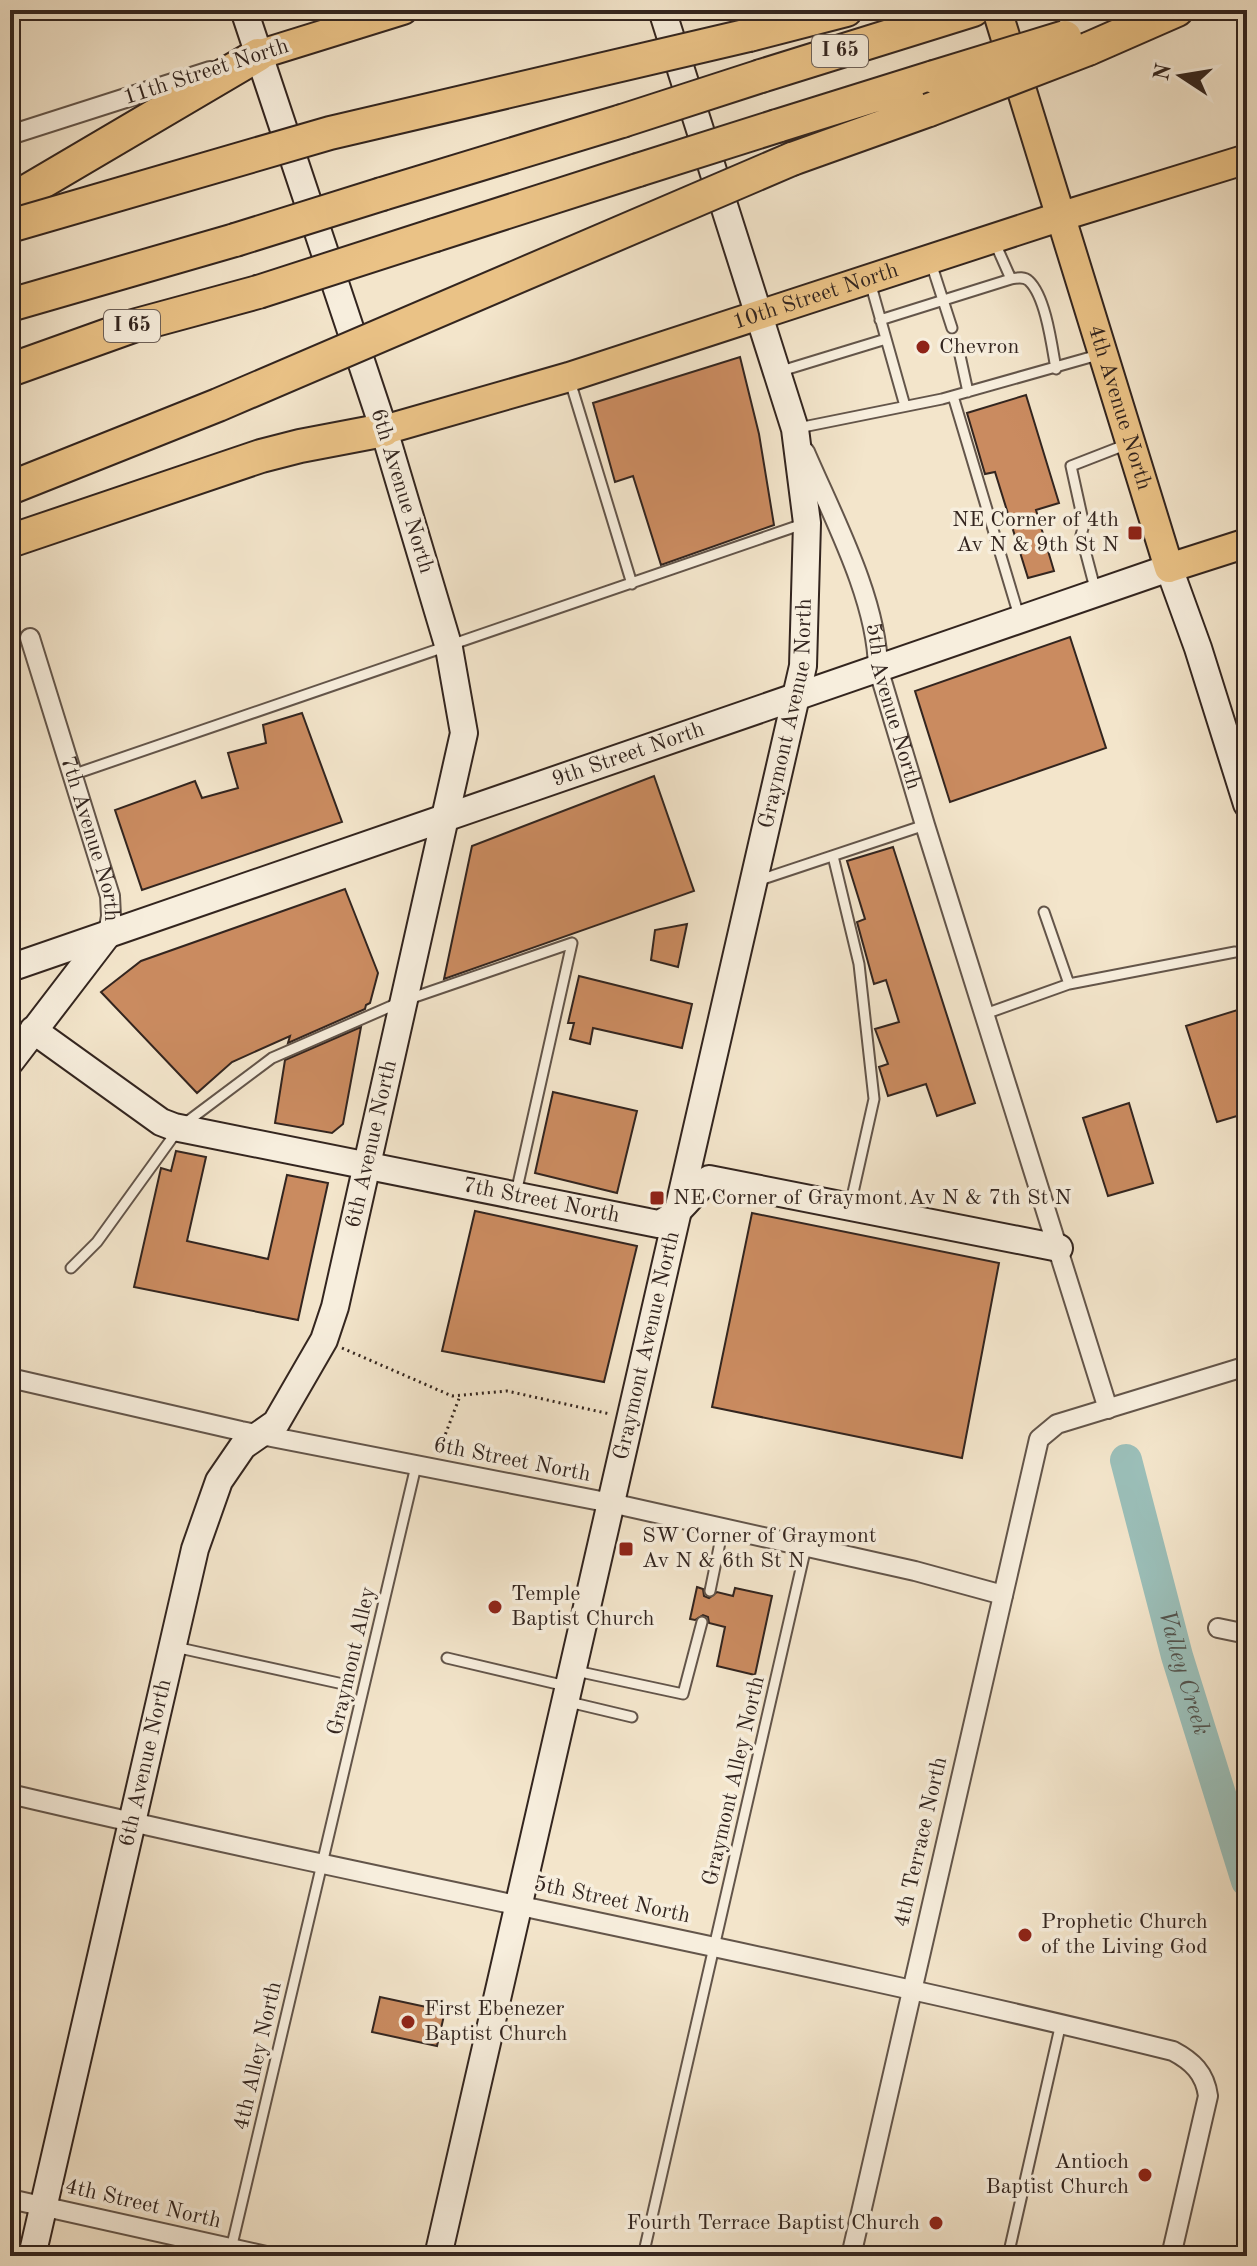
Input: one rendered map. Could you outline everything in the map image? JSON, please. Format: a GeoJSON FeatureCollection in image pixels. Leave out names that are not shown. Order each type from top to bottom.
{"type":"FeatureCollection","features":[{"type":"Feature","properties":{"kind":"highway"},"geometry":{"type":"LineString","coordinates":[[10,226],[330,133],[846,10]]}},
{"type":"Feature","properties":{"kind":"highway","name":"I 65"},"geometry":{"type":"LineString","coordinates":[[10,305],[235,240],[973,10]]}},
{"type":"Feature","properties":{"kind":"highway","name":"I 65"},"geometry":{"type":"LineString","coordinates":[[10,370],[133,326],[258,292],[934,77],[1085,41],[1160,10]]}},
{"type":"Feature","properties":{"kind":"highway"},"geometry":{"type":"LineString","coordinates":[[10,488],[218,405],[792,159],[929,110],[1085,41],[1177,10]]}},
{"type":"Feature","properties":{"kind":"highway"},"geometry":{"type":"LineString","coordinates":[[10,201],[258,55]]}},
{"type":"Feature","properties":{"kind":"highway"},"geometry":{"type":"LineString","coordinates":[[10,541],[261,456],[384,430]]}},
{"type":"Feature","properties":{"kind":"main road","name":"6th Avenue North"},"geometry":{"type":"LineString","coordinates":[[32,2256],[195,1549],[219,1481],[243,1446],[276,1423],[324,1340],[335,1307],[464,733],[449,648],[384,430],[244,10]]}},
{"type":"Feature","properties":{"kind":"main road","name":"11th Street North"},"geometry":{"type":"LineString","coordinates":[[258,55],[403,10]]}},
{"type":"Feature","properties":{"kind":"main road","name":"5th Avenue North"},"geometry":{"type":"LineString","coordinates":[[662,10],[795,429]]}},
{"type":"Feature","properties":{"kind":"main road","name":"4th Avenue North"},"geometry":{"type":"LineString","coordinates":[[997,10],[1169,568],[1198,648],[1247,804]]}},
{"type":"Feature","properties":{"kind":"main road","name":"10th Street North"},"geometry":{"type":"LineString","coordinates":[[384,430],[569,377],[993,238],[1247,159]]}},
{"type":"Feature","properties":{"kind":"main road","name":"Graymont Avenue North"},"geometry":{"type":"LineString","coordinates":[[438,2256],[803,666],[807,523],[795,429]]}},
{"type":"Feature","properties":{"kind":"main road","name":"9th Street North"},"geometry":{"type":"LineString","coordinates":[[10,968],[1096,592],[1247,543]]}},
{"type":"Feature","properties":{"kind":"main road","name":"7th Avenue North"},"geometry":{"type":"LineString","coordinates":[[10,1062],[108,934]]}},
{"type":"Feature","properties":{"kind":"main road","name":"7th Street North"},"geometry":{"type":"LineString","coordinates":[[33,1030],[161,1122],[658,1224],[678,1211]]}},
{"type":"Feature","properties":{"kind":"main road"},"geometry":{"type":"LineString","coordinates":[[678,1211],[693,1192],[709,1179],[1059,1248]]}},
{"type":"Feature","properties":{"kind":"street","name":"11th Street North"},"geometry":{"type":"LineString","coordinates":[[10,135],[258,55]]}},
{"type":"Feature","properties":{"kind":"street","name":"5th Avenue North"},"geometry":{"type":"LineString","coordinates":[[795,429],[850,556],[878,641],[878,668],[925,825],[1108,1409]]}},
{"type":"Feature","properties":{"kind":"street","name":"7th Avenue North"},"geometry":{"type":"LineString","coordinates":[[30,638],[110,896],[108,934]]}},
{"type":"Feature","properties":{"kind":"street"},"geometry":{"type":"LineString","coordinates":[[1108,1409],[1247,1366]]}},
{"type":"Feature","properties":{"kind":"street","name":"6th Street North"},"geometry":{"type":"LineString","coordinates":[[12,1378],[259,1434],[611,1503],[915,1571],[1003,1595]]}},
{"type":"Feature","properties":{"kind":"street","name":"4th Terrace North"},"geometry":{"type":"LineString","coordinates":[[851,2256],[1039,1439],[1057,1424],[1108,1409]]}},
{"type":"Feature","properties":{"kind":"street"},"geometry":{"type":"LineString","coordinates":[[1218,1628],[1247,1634]]}},
{"type":"Feature","properties":{"kind":"street","name":"5th Street North"},"geometry":{"type":"LineString","coordinates":[[10,1794],[131,1823],[714,1946],[1173,2051],[1187,2058],[1198,2069],[1208,2096],[1171,2256]]}},
{"type":"Feature","properties":{"kind":"street","name":"4th Street North"},"geometry":{"type":"LineString","coordinates":[[10,2199],[230,2252],[266,2256]]}},
{"type":"Feature","properties":{"kind":"lane"},"geometry":{"type":"LineString","coordinates":[[993,238],[1011,279]]}},
{"type":"Feature","properties":{"kind":"lane"},"geometry":{"type":"LineString","coordinates":[[930,259],[952,328]]}},
{"type":"Feature","properties":{"kind":"lane"},"geometry":{"type":"LineString","coordinates":[[880,320],[1020,277],[1028,280],[1036,292],[1048,326],[1056,369]]}},
{"type":"Feature","properties":{"kind":"lane"},"geometry":{"type":"LineString","coordinates":[[870,278],[905,406]]}},
{"type":"Feature","properties":{"kind":"lane"},"geometry":{"type":"LineString","coordinates":[[777,372],[886,339]]}},
{"type":"Feature","properties":{"kind":"lane"},"geometry":{"type":"LineString","coordinates":[[959,351],[968,392]]}},
{"type":"Feature","properties":{"kind":"lane"},"geometry":{"type":"LineString","coordinates":[[795,429],[953,396],[1103,354]]}},
{"type":"Feature","properties":{"kind":"lane"},"geometry":{"type":"LineString","coordinates":[[569,377],[632,584]]}},
{"type":"Feature","properties":{"kind":"lane"},"geometry":{"type":"LineString","coordinates":[[953,396],[1020,619]]}},
{"type":"Feature","properties":{"kind":"lane"},"geometry":{"type":"LineString","coordinates":[[1096,592],[1081,535],[1084,525],[1071,466],[1132,443]]}},
{"type":"Feature","properties":{"kind":"lane"},"geometry":{"type":"LineString","coordinates":[[72,775],[807,523]]}},
{"type":"Feature","properties":{"kind":"lane"},"geometry":{"type":"LineString","coordinates":[[753,882],[925,825]]}},
{"type":"Feature","properties":{"kind":"lane"},"geometry":{"type":"LineString","coordinates":[[833,856],[859,964],[874,1099],[849,1209]]}},
{"type":"Feature","properties":{"kind":"lane"},"geometry":{"type":"LineString","coordinates":[[1044,912],[1069,984]]}},
{"type":"Feature","properties":{"kind":"lane"},"geometry":{"type":"LineString","coordinates":[[71,1268],[97,1242],[180,1127],[272,1058],[403,1001],[572,943],[516,1196]]}},
{"type":"Feature","properties":{"kind":"lane"},"geometry":{"type":"LineString","coordinates":[[985,1014],[1069,984],[1235,952]]}},
{"type":"Feature","properties":{"kind":"lane"},"geometry":{"type":"LineString","coordinates":[[10,1398],[12,1378]]}},
{"type":"Feature","properties":{"kind":"lane","name":"Graymont Alley"},"geometry":{"type":"LineString","coordinates":[[322,1864],[425,1468]]}},
{"type":"Feature","properties":{"kind":"lane"},"geometry":{"type":"LineString","coordinates":[[710,1591],[723,1528]]}},
{"type":"Feature","properties":{"kind":"lane","name":"Graymont Alley North"},"geometry":{"type":"LineString","coordinates":[[643,2256],[806,1547]]}},
{"type":"Feature","properties":{"kind":"lane"},"geometry":{"type":"LineString","coordinates":[[447,1658],[569,1686],[683,1694],[702,1622]]}},
{"type":"Feature","properties":{"kind":"lane"},"geometry":{"type":"LineString","coordinates":[[172,1646],[343,1684]]}},
{"type":"Feature","properties":{"kind":"lane"},"geometry":{"type":"LineString","coordinates":[[569,1686],[632,1717]]}},
{"type":"Feature","properties":{"kind":"lane","name":"4th Alley North"},"geometry":{"type":"LineString","coordinates":[[230,2252],[322,1864]]}},
{"type":"Feature","properties":{"kind":"lane"},"geometry":{"type":"LineString","coordinates":[[1008,2256],[1061,2023]]}},
{"type":"Feature","properties":{"kind":"path"},"geometry":{"type":"LineString","coordinates":[[324,1340],[452,1396],[507,1391],[630,1419]]}},
{"type":"Feature","properties":{"kind":"path"},"geometry":{"type":"LineString","coordinates":[[425,1468],[460,1396]]}},
{"type":"Feature","properties":{"kind":"building"},"geometry":{"type":"Polygon","coordinates":[[[740,357],[759,434],[774,525],[661,565],[633,476],[615,482],[593,403],[740,357]]]}},
{"type":"Feature","properties":{"kind":"building"},"geometry":{"type":"Polygon","coordinates":[[[1026,395],[1059,503],[1036,510],[1054,571],[1028,578],[995,472],[985,474],[967,413],[1026,395]]]}},
{"type":"Feature","properties":{"kind":"building"},"geometry":{"type":"Polygon","coordinates":[[[1070,637],[1106,748],[950,802],[915,691],[1070,637]]]}},
{"type":"Feature","properties":{"kind":"building"},"geometry":{"type":"Polygon","coordinates":[[[302,713],[342,822],[142,890],[115,810],[195,781],[202,798],[238,788],[228,753],[266,743],[263,725],[302,713]]]}},
{"type":"Feature","properties":{"kind":"building"},"geometry":{"type":"Polygon","coordinates":[[[654,776],[694,891],[444,979],[472,846],[654,776]]]}},
{"type":"Feature","properties":{"kind":"building"},"geometry":{"type":"Polygon","coordinates":[[[893,847],[975,1103],[937,1116],[926,1084],[888,1096],[879,1067],[888,1064],[875,1029],[899,1022],[886,980],[874,984],[857,922],[865,919],[847,861],[893,847]]]}},
{"type":"Feature","properties":{"kind":"building"},"geometry":{"type":"Polygon","coordinates":[[[345,889],[378,973],[370,1003],[365,1009],[288,1043],[290,1036],[232,1062],[197,1093],[101,992],[141,961],[345,889]]]}},
{"type":"Feature","properties":{"kind":"building"},"geometry":{"type":"Polygon","coordinates":[[[687,924],[678,967],[651,960],[655,930],[687,924]]]}},
{"type":"Feature","properties":{"kind":"building"},"geometry":{"type":"Polygon","coordinates":[[[579,976],[692,1004],[682,1048],[593,1028],[590,1044],[570,1039],[574,1023],[568,1023],[579,976]]]}},
{"type":"Feature","properties":{"kind":"building"},"geometry":{"type":"Polygon","coordinates":[[[1247,1007],[1247,1113],[1217,1122],[1186,1026],[1247,1007]]]}},
{"type":"Feature","properties":{"kind":"building"},"geometry":{"type":"Polygon","coordinates":[[[361,1027],[343,1124],[332,1133],[275,1123],[285,1060],[361,1027]]]}},
{"type":"Feature","properties":{"kind":"building"},"geometry":{"type":"Polygon","coordinates":[[[553,1092],[637,1111],[617,1193],[535,1173],[553,1092]]]}},
{"type":"Feature","properties":{"kind":"building"},"geometry":{"type":"Polygon","coordinates":[[[1129,1103],[1153,1183],[1108,1196],[1083,1118],[1129,1103]]]}},
{"type":"Feature","properties":{"kind":"building"},"geometry":{"type":"Polygon","coordinates":[[[176,1151],[206,1157],[187,1241],[268,1259],[287,1175],[328,1183],[298,1320],[134,1287],[161,1168],[171,1171],[176,1151]]]}},
{"type":"Feature","properties":{"kind":"building"},"geometry":{"type":"Polygon","coordinates":[[[475,1211],[637,1246],[604,1382],[442,1351],[475,1211]]]}},
{"type":"Feature","properties":{"kind":"building"},"geometry":{"type":"Polygon","coordinates":[[[752,1213],[999,1263],[962,1458],[712,1407],[752,1213]]]}},
{"type":"Feature","properties":{"kind":"building"},"geometry":{"type":"Polygon","coordinates":[[[697,1587],[703,1589],[704,1596],[709,1598],[717,1592],[733,1596],[735,1588],[772,1596],[755,1675],[717,1666],[725,1627],[709,1623],[708,1617],[703,1615],[695,1620],[690,1619],[697,1587]]]}},
{"type":"Feature","properties":{"kind":"building","name":"First Ebenezer Baptist Church"},"geometry":{"type":"Polygon","coordinates":[[[380,1997],[445,2011],[437,2046],[372,2032],[380,1997]]]}},
{"type":"Feature","properties":{"kind":"waterway","name":"Valley Creek"},"geometry":{"type":"LineString","coordinates":[[1126,1460],[1177,1656],[1247,1881]]}},
{"type":"Feature","properties":{"kind":"place","name":"Chevron"},"geometry":{"type":"Point","coordinates":[923,347]}},
{"type":"Feature","properties":{"kind":"place","name":"NE Corner of 4th Av N & 9th St N"},"geometry":{"type":"Point","coordinates":[1135,533]}},
{"type":"Feature","properties":{"kind":"place","name":"NE Corner of Graymont Av N & 7th St N"},"geometry":{"type":"Point","coordinates":[657,1198]}},
{"type":"Feature","properties":{"kind":"place","name":"SW Corner of Graymont Av N & 6th St N"},"geometry":{"type":"Point","coordinates":[626,1549]}},
{"type":"Feature","properties":{"kind":"place","name":"Temple Baptist Church"},"geometry":{"type":"Point","coordinates":[495,1607]}},
{"type":"Feature","properties":{"kind":"place","name":"Prophetic Church of the Living God"},"geometry":{"type":"Point","coordinates":[1025,1935]}},
{"type":"Feature","properties":{"kind":"place","name":"First Ebenezer Baptist Church"},"geometry":{"type":"Point","coordinates":[408,2022]}},
{"type":"Feature","properties":{"kind":"place","name":"Antioch Baptist Church"},"geometry":{"type":"Point","coordinates":[1145,2175]}},
{"type":"Feature","properties":{"kind":"place","name":"Fourth Terrace Baptist Church"},"geometry":{"type":"Point","coordinates":[936,2223]}}]}
